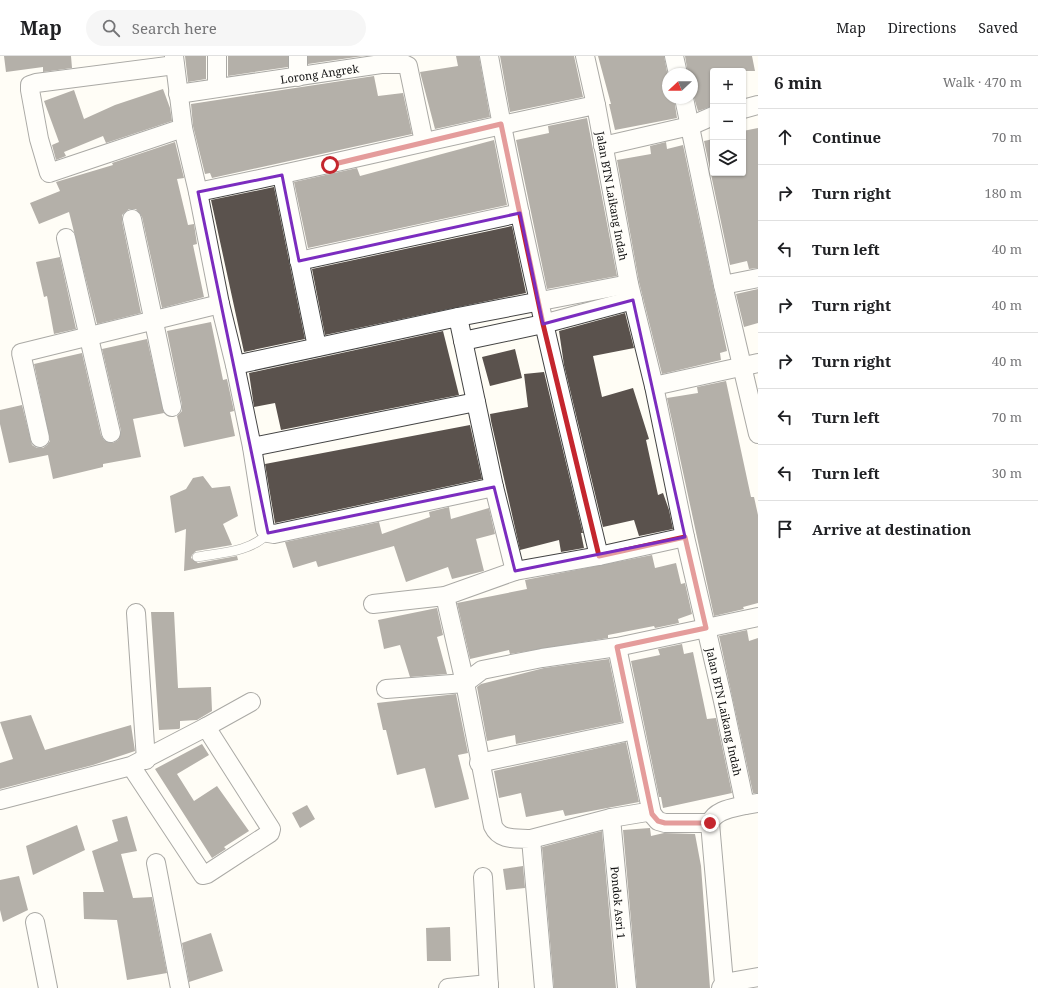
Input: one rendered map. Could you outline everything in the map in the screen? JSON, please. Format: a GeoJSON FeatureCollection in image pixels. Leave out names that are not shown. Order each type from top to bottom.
{"type":"FeatureCollection","features":[{"type":"Feature","properties":{"kind":"street"},"geometry":{"type":"LineString","coordinates":[[217,56],[217,87]]}},
{"type":"Feature","properties":{"kind":"street"},"geometry":{"type":"LineString","coordinates":[[298,56],[298,77]]}},
{"type":"Feature","properties":{"kind":"street"},"geometry":{"type":"LineString","coordinates":[[489,56],[501,124],[543,324],[599,556]]}},
{"type":"Feature","properties":{"kind":"street","name":"Jalan BTN Laikang Indah"},"geometry":{"type":"LineString","coordinates":[[585,56],[604,146],[631,292],[654,386],[685,537],[706,628],[751,804]]}},
{"type":"Feature","properties":{"kind":"street"},"geometry":{"type":"LineString","coordinates":[[674,56],[677,68]]}},
{"type":"Feature","properties":{"kind":"street"},"geometry":{"type":"LineString","coordinates":[[183,128],[49,173],[39,139],[30,85],[174,60],[183,128],[198,192],[220,304],[235,365],[252,448],[265,529],[268,533],[282,532],[494,488]]}},
{"type":"Feature","properties":{"kind":"street","name":"Lorong Angrek"},"geometry":{"type":"LineString","coordinates":[[178,94],[217,87],[298,77],[381,60],[404,64],[408,66],[424,142]]}},
{"type":"Feature","properties":{"kind":"street"},"geometry":{"type":"LineString","coordinates":[[685,104],[723,284],[750,365],[758,434]]}},
{"type":"Feature","properties":{"kind":"street"},"geometry":{"type":"LineString","coordinates":[[198,192],[282,175],[501,124],[596,105]]}},
{"type":"Feature","properties":{"kind":"street"},"geometry":{"type":"LineString","coordinates":[[746,108],[758,105]]}},
{"type":"Feature","properties":{"kind":"street"},"geometry":{"type":"LineString","coordinates":[[604,146],[690,126],[710,117]]}},
{"type":"Feature","properties":{"kind":"street"},"geometry":{"type":"LineString","coordinates":[[282,175],[317,347]]}},
{"type":"Feature","properties":{"kind":"street"},"geometry":{"type":"LineString","coordinates":[[299,261],[520,212]]}},
{"type":"Feature","properties":{"kind":"street"},"geometry":{"type":"LineString","coordinates":[[132,219],[172,407]]}},
{"type":"Feature","properties":{"kind":"street"},"geometry":{"type":"LineString","coordinates":[[66,238],[111,432]]}},
{"type":"Feature","properties":{"kind":"street"},"geometry":{"type":"LineString","coordinates":[[723,284],[758,278]]}},
{"type":"Feature","properties":{"kind":"street"},"geometry":{"type":"LineString","coordinates":[[235,365],[538,300],[631,292]]}},
{"type":"Feature","properties":{"kind":"street"},"geometry":{"type":"LineString","coordinates":[[463,341],[543,324],[631,292]]}},
{"type":"Feature","properties":{"kind":"street"},"geometry":{"type":"LineString","coordinates":[[40,438],[21,353],[220,304]]}},
{"type":"Feature","properties":{"kind":"street"},"geometry":{"type":"LineString","coordinates":[[458,317],[494,488],[515,571]]}},
{"type":"Feature","properties":{"kind":"street"},"geometry":{"type":"LineString","coordinates":[[654,386],[750,365]]}},
{"type":"Feature","properties":{"kind":"street"},"geometry":{"type":"LineString","coordinates":[[252,448],[476,402]]}},
{"type":"Feature","properties":{"kind":"street"},"geometry":{"type":"LineString","coordinates":[[373,604],[445,596],[515,571],[599,556],[685,537]]}},
{"type":"Feature","properties":{"kind":"street"},"geometry":{"type":"LineString","coordinates":[[445,596],[465,683],[488,807],[496,833],[502,837],[531,839],[611,818],[647,812],[652,814]]}},
{"type":"Feature","properties":{"kind":"street"},"geometry":{"type":"LineString","coordinates":[[136,612],[138,763],[203,875],[267,837],[271,829],[206,727]]}},
{"type":"Feature","properties":{"kind":"street"},"geometry":{"type":"LineString","coordinates":[[386,689],[465,683],[482,670],[542,658],[617,647],[758,617]]}},
{"type":"Feature","properties":{"kind":"street"},"geometry":{"type":"LineString","coordinates":[[617,647],[652,814],[658,821],[665,823],[710,823]]}},
{"type":"Feature","properties":{"kind":"street"},"geometry":{"type":"LineString","coordinates":[[0,800],[138,763],[251,702]]}},
{"type":"Feature","properties":{"kind":"street"},"geometry":{"type":"LineString","coordinates":[[479,763],[634,730]]}},
{"type":"Feature","properties":{"kind":"street"},"geometry":{"type":"LineString","coordinates":[[751,804],[721,812],[710,823],[723,986],[758,977]]}},
{"type":"Feature","properties":{"kind":"street","name":"Pondok Asri 1"},"geometry":{"type":"LineString","coordinates":[[611,818],[627,988]]}},
{"type":"Feature","properties":{"kind":"street"},"geometry":{"type":"LineString","coordinates":[[531,839],[544,988]]}},
{"type":"Feature","properties":{"kind":"street"},"geometry":{"type":"LineString","coordinates":[[156,863],[180,988]]}},
{"type":"Feature","properties":{"kind":"street"},"geometry":{"type":"LineString","coordinates":[[448,988],[489,986],[483,877]]}},
{"type":"Feature","properties":{"kind":"street"},"geometry":{"type":"LineString","coordinates":[[35,922],[48,988]]}},
{"type":"Feature","properties":{"kind":"lane"},"geometry":{"type":"LineString","coordinates":[[197,557],[243,548],[263,538],[268,533]]}},
{"type":"Feature","properties":{"kind":"highlighted area"},"geometry":{"type":"Polygon","coordinates":[[[282,175],[299,261],[520,213],[543,324],[633,300],[685,537],[515,571],[494,487],[268,533],[198,192],[282,175]]]}},
{"type":"Feature","properties":{"kind":"building"},"geometry":{"type":"Polygon","coordinates":[[[4,56],[71,56],[72,68],[43,72],[43,67],[6,72],[4,56]]]}},
{"type":"Feature","properties":{"kind":"building"},"geometry":{"type":"Polygon","coordinates":[[[185,56],[206,56],[206,79],[188,82],[185,56]]]}},
{"type":"Feature","properties":{"kind":"building"},"geometry":{"type":"Polygon","coordinates":[[[228,56],[288,56],[288,67],[228,76],[228,56]]]}},
{"type":"Feature","properties":{"kind":"building"},"geometry":{"type":"Polygon","coordinates":[[[308,56],[363,56],[308,64],[308,56]]]}},
{"type":"Feature","properties":{"kind":"building"},"geometry":{"type":"Polygon","coordinates":[[[456,56],[479,56],[490,117],[435,129],[420,72],[458,66],[456,56]]]}},
{"type":"Feature","properties":{"kind":"building"},"geometry":{"type":"Polygon","coordinates":[[[500,56],[574,56],[583,97],[510,112],[500,56]]]}},
{"type":"Feature","properties":{"kind":"building"},"geometry":{"type":"Polygon","coordinates":[[[598,56],[664,56],[666,68],[662,68],[662,104],[675,104],[677,118],[615,130],[609,104],[611,104],[598,56]]]}},
{"type":"Feature","properties":{"kind":"building"},"geometry":{"type":"Polygon","coordinates":[[[685,56],[752,56],[755,71],[746,71],[746,68],[710,68],[710,107],[698,111],[696,104],[698,104],[698,68],[687,68],[685,56]]]}},
{"type":"Feature","properties":{"kind":"building"},"geometry":{"type":"Polygon","coordinates":[[[374,76],[378,96],[403,93],[412,134],[212,178],[210,173],[205,174],[193,126],[191,104],[374,76]]]}},
{"type":"Feature","properties":{"kind":"building"},"geometry":{"type":"Polygon","coordinates":[[[163,89],[170,108],[172,121],[106,143],[103,136],[64,152],[66,156],[56,160],[52,145],[59,142],[44,101],[74,90],[84,119],[115,105],[163,89]]]}},
{"type":"Feature","properties":{"kind":"building"},"geometry":{"type":"Polygon","coordinates":[[[587,118],[617,276],[547,289],[516,140],[549,133],[548,126],[587,118]]]}},
{"type":"Feature","properties":{"kind":"building"},"geometry":{"type":"Polygon","coordinates":[[[758,128],[758,268],[749,269],[747,261],[730,265],[711,176],[746,176],[746,130],[758,128]]]}},
{"type":"Feature","properties":{"kind":"building"},"geometry":{"type":"Polygon","coordinates":[[[494,140],[507,205],[308,248],[294,182],[357,168],[360,176],[494,140]]]}},
{"type":"Feature","properties":{"kind":"building"},"geometry":{"type":"Polygon","coordinates":[[[710,140],[710,170],[704,141],[710,140]]]}},
{"type":"Feature","properties":{"kind":"building"},"geometry":{"type":"Polygon","coordinates":[[[175,142],[184,178],[177,179],[188,225],[194,224],[197,244],[193,245],[204,297],[162,308],[142,217],[136,209],[129,209],[122,215],[122,221],[141,313],[97,324],[69,212],[39,224],[30,203],[60,191],[56,182],[113,165],[112,163],[175,142]]]}},
{"type":"Feature","properties":{"kind":"building"},"geometry":{"type":"Polygon","coordinates":[[[666,142],[667,149],[683,145],[727,351],[720,353],[721,360],[662,374],[639,282],[617,160],[651,154],[650,146],[666,142]]]}},
{"type":"Feature","properties":{"kind":"building"},"geometry":{"type":"Polygon","coordinates":[[[274,187],[305,339],[244,352],[211,200],[274,187]]]}},
{"type":"Feature","properties":{"kind":"building"},"geometry":{"type":"Polygon","coordinates":[[[512,226],[526,293],[325,335],[312,269],[512,226]]]}},
{"type":"Feature","properties":{"kind":"building"},"geometry":{"type":"Polygon","coordinates":[[[60,257],[76,329],[54,334],[47,296],[44,297],[36,262],[60,257]]]}},
{"type":"Feature","properties":{"kind":"building"},"geometry":{"type":"Polygon","coordinates":[[[758,289],[758,323],[744,327],[736,294],[758,289]]]}},
{"type":"Feature","properties":{"kind":"building"},"geometry":{"type":"Polygon","coordinates":[[[625,313],[634,348],[593,356],[602,397],[633,388],[649,439],[646,440],[658,495],[663,493],[669,510],[673,529],[639,536],[634,520],[603,527],[564,365],[559,331],[625,313]]]}},
{"type":"Feature","properties":{"kind":"building"},"geometry":{"type":"Polygon","coordinates":[[[211,322],[223,380],[227,379],[234,411],[230,412],[235,436],[184,447],[177,416],[182,411],[182,405],[167,331],[211,322]]]}},
{"type":"Feature","properties":{"kind":"building"},"geometry":{"type":"Polygon","coordinates":[[[443,331],[459,395],[281,430],[275,403],[254,407],[249,373],[443,331]]]}},
{"type":"Feature","properties":{"kind":"building"},"geometry":{"type":"Polygon","coordinates":[[[147,339],[164,413],[133,419],[141,457],[103,464],[103,467],[53,479],[48,455],[9,463],[0,424],[0,410],[22,405],[32,445],[37,448],[43,448],[50,441],[34,364],[82,353],[101,435],[104,440],[113,443],[118,440],[121,431],[102,349],[147,339]]]}},
{"type":"Feature","properties":{"kind":"building"},"geometry":{"type":"Polygon","coordinates":[[[515,349],[522,378],[490,386],[482,357],[515,349]]]}},
{"type":"Feature","properties":{"kind":"building"},"geometry":{"type":"Polygon","coordinates":[[[544,372],[583,533],[581,533],[584,548],[561,552],[559,540],[520,550],[490,414],[528,407],[524,374],[544,372]]]}},
{"type":"Feature","properties":{"kind":"building"},"geometry":{"type":"Polygon","coordinates":[[[726,381],[751,497],[754,497],[758,515],[758,603],[743,607],[744,609],[714,616],[667,398],[698,393],[697,387],[726,381]]]}},
{"type":"Feature","properties":{"kind":"building"},"geometry":{"type":"Polygon","coordinates":[[[470,425],[482,479],[275,523],[265,464],[470,425]]]}},
{"type":"Feature","properties":{"kind":"building"},"geometry":{"type":"Polygon","coordinates":[[[203,476],[212,488],[230,486],[238,516],[223,524],[232,545],[196,551],[191,558],[198,563],[237,556],[238,560],[184,571],[186,529],[175,533],[170,496],[186,489],[193,478],[203,476]]]}},
{"type":"Feature","properties":{"kind":"building"},"geometry":{"type":"Polygon","coordinates":[[[449,507],[451,519],[489,508],[495,534],[476,539],[484,571],[452,579],[448,567],[406,582],[394,546],[318,567],[316,561],[293,568],[285,542],[379,522],[382,534],[430,517],[429,512],[449,507]]]}},
{"type":"Feature","properties":{"kind":"building"},"geometry":{"type":"Polygon","coordinates":[[[652,555],[655,568],[676,563],[681,584],[685,583],[692,614],[678,619],[679,623],[655,628],[654,626],[608,635],[608,638],[510,654],[509,650],[470,659],[457,603],[527,589],[525,580],[652,555]]]}},
{"type":"Feature","properties":{"kind":"building"},"geometry":{"type":"Polygon","coordinates":[[[437,608],[443,635],[437,637],[447,674],[410,677],[400,645],[384,649],[378,620],[437,608]]]}},
{"type":"Feature","properties":{"kind":"building"},"geometry":{"type":"Polygon","coordinates":[[[151,612],[174,612],[178,688],[211,687],[212,711],[197,720],[180,721],[179,729],[159,730],[151,612]]]}},
{"type":"Feature","properties":{"kind":"building"},"geometry":{"type":"Polygon","coordinates":[[[747,630],[749,641],[758,638],[758,793],[753,793],[719,636],[747,630]]]}},
{"type":"Feature","properties":{"kind":"building"},"geometry":{"type":"Polygon","coordinates":[[[682,644],[684,654],[693,652],[707,719],[716,718],[732,793],[663,808],[661,797],[659,797],[631,661],[660,655],[658,649],[682,644]]]}},
{"type":"Feature","properties":{"kind":"building"},"geometry":{"type":"Polygon","coordinates":[[[609,659],[622,722],[516,744],[515,735],[487,741],[477,687],[481,684],[544,668],[609,659]]]}},
{"type":"Feature","properties":{"kind":"building"},"geometry":{"type":"Polygon","coordinates":[[[456,694],[468,753],[458,755],[469,799],[435,808],[425,768],[397,775],[386,730],[383,730],[377,703],[456,694]]]}},
{"type":"Feature","properties":{"kind":"building"},"geometry":{"type":"Polygon","coordinates":[[[31,715],[45,750],[131,725],[135,751],[93,765],[0,789],[0,763],[13,759],[0,722],[31,715]]]}},
{"type":"Feature","properties":{"kind":"building"},"geometry":{"type":"Polygon","coordinates":[[[626,742],[639,802],[565,816],[563,810],[526,817],[521,793],[499,798],[494,771],[626,742]]]}},
{"type":"Feature","properties":{"kind":"building"},"geometry":{"type":"Polygon","coordinates":[[[202,744],[209,755],[177,774],[194,801],[217,786],[249,831],[224,847],[226,849],[212,858],[155,769],[202,744]]]}},
{"type":"Feature","properties":{"kind":"building"},"geometry":{"type":"Polygon","coordinates":[[[307,805],[315,819],[300,828],[292,813],[307,805]]]}},
{"type":"Feature","properties":{"kind":"building"},"geometry":{"type":"Polygon","coordinates":[[[127,816],[137,851],[121,854],[133,898],[152,897],[167,973],[127,980],[117,920],[84,919],[83,892],[104,892],[92,851],[118,841],[112,820],[127,816]]]}},
{"type":"Feature","properties":{"kind":"building"},"geometry":{"type":"Polygon","coordinates":[[[77,825],[85,850],[33,875],[26,846],[77,825]]]}},
{"type":"Feature","properties":{"kind":"building"},"geometry":{"type":"Polygon","coordinates":[[[650,828],[651,836],[664,833],[695,834],[701,866],[710,988],[637,988],[623,830],[650,828]]]}},
{"type":"Feature","properties":{"kind":"building"},"geometry":{"type":"Polygon","coordinates":[[[602,831],[616,988],[554,988],[542,847],[602,831]]]}},
{"type":"Feature","properties":{"kind":"building"},"geometry":{"type":"Polygon","coordinates":[[[523,866],[525,888],[506,890],[503,869],[523,866]]]}},
{"type":"Feature","properties":{"kind":"building"},"geometry":{"type":"Polygon","coordinates":[[[19,876],[28,910],[3,922],[0,910],[0,880],[19,876]]]}},
{"type":"Feature","properties":{"kind":"building"},"geometry":{"type":"Polygon","coordinates":[[[450,927],[451,961],[427,961],[426,928],[450,927]]]}},
{"type":"Feature","properties":{"kind":"building"},"geometry":{"type":"Polygon","coordinates":[[[211,933],[223,971],[189,982],[182,943],[211,933]]]}},
{"type":"Feature","properties":{"kind":"route"},"geometry":{"type":"LineString","coordinates":[[330,165],[501,124],[543,324],[599,556],[685,537],[706,628],[617,647],[652,814],[658,821],[665,823],[710,823]]}}]}
